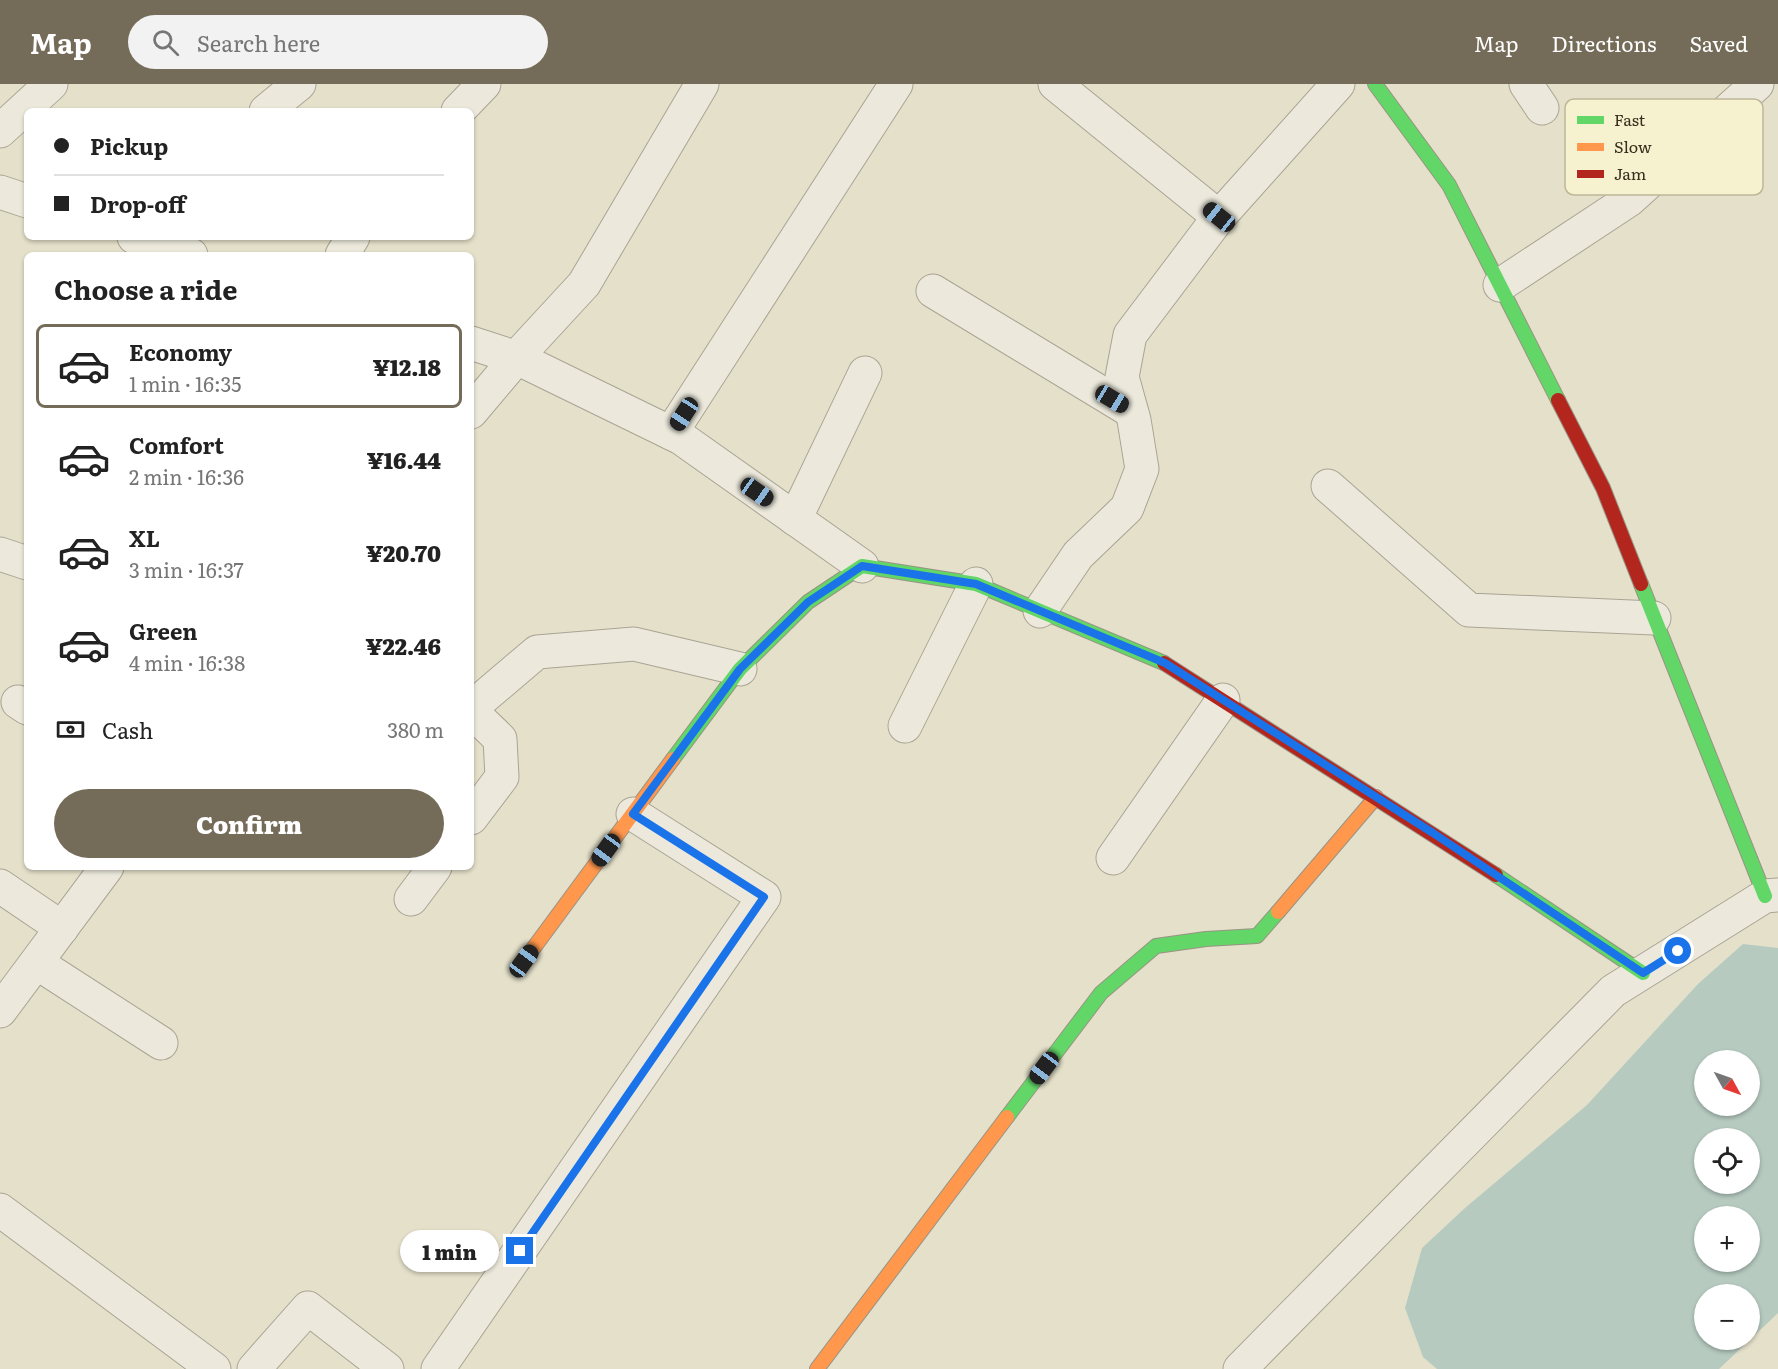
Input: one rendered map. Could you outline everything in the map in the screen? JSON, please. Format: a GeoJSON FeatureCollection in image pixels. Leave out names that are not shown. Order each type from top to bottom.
{"type":"FeatureCollection","features":[{"type":"Feature","properties":{"kind":"street"},"geometry":{"type":"LineString","coordinates":[[25,108],[51,84]]}},
{"type":"Feature","properties":{"kind":"street"},"geometry":{"type":"LineString","coordinates":[[270,108],[299,84]]}},
{"type":"Feature","properties":{"kind":"street"},"geometry":{"type":"LineString","coordinates":[[461,108],[484,84]]}},
{"type":"Feature","properties":{"kind":"street"},"geometry":{"type":"LineString","coordinates":[[474,408],[584,285],[702,84]]}},
{"type":"Feature","properties":{"kind":"street"},"geometry":{"type":"LineString","coordinates":[[671,433],[896,84]]}},
{"type":"Feature","properties":{"kind":"street"},"geometry":{"type":"LineString","coordinates":[[1055,84],[1219,217]]}},
{"type":"Feature","properties":{"kind":"street"},"geometry":{"type":"LineString","coordinates":[[1040,611],[1078,555],[1127,508],[1142,469],[1122,377],[1130,335],[1219,217],[1338,84]]}},
{"type":"Feature","properties":{"kind":"street"},"geometry":{"type":"LineString","coordinates":[[1240,1369],[1613,992],[1771,896],[1654,618],[1603,488],[1449,184],[1375,84]]}},
{"type":"Feature","properties":{"kind":"street"},"geometry":{"type":"LineString","coordinates":[[1740,99],[1757,84]]}},
{"type":"Feature","properties":{"kind":"street"},"geometry":{"type":"LineString","coordinates":[[0,131],[24,109]]}},
{"type":"Feature","properties":{"kind":"street"},"geometry":{"type":"LineString","coordinates":[[0,192],[24,200]]}},
{"type":"Feature","properties":{"kind":"street"},"geometry":{"type":"LineString","coordinates":[[1500,285],[1635,195]]}},
{"type":"Feature","properties":{"kind":"street"},"geometry":{"type":"LineString","coordinates":[[146,240],[182,252]]}},
{"type":"Feature","properties":{"kind":"street"},"geometry":{"type":"LineString","coordinates":[[933,291],[1131,411]]}},
{"type":"Feature","properties":{"kind":"street"},"geometry":{"type":"LineString","coordinates":[[474,344],[517,358],[681,438],[862,566],[976,584],[1165,663],[1376,797],[1643,973]]}},
{"type":"Feature","properties":{"kind":"street"},"geometry":{"type":"LineString","coordinates":[[795,519],[864,372]]}},
{"type":"Feature","properties":{"kind":"street"},"geometry":{"type":"LineString","coordinates":[[1328,486],[1469,610],[1654,618]]}},
{"type":"Feature","properties":{"kind":"street"},"geometry":{"type":"LineString","coordinates":[[0,554],[24,562]]}},
{"type":"Feature","properties":{"kind":"street"},"geometry":{"type":"LineString","coordinates":[[524,961],[740,669],[808,602],[862,566]]}},
{"type":"Feature","properties":{"kind":"street"},"geometry":{"type":"LineString","coordinates":[[905,726],[976,584]]}},
{"type":"Feature","properties":{"kind":"street"},"geometry":{"type":"LineString","coordinates":[[474,707],[537,652],[634,644],[740,669]]}},
{"type":"Feature","properties":{"kind":"street"},"geometry":{"type":"LineString","coordinates":[[1113,858],[1223,700]]}},
{"type":"Feature","properties":{"kind":"street"},"geometry":{"type":"LineString","coordinates":[[474,713],[500,739],[502,777],[474,814]]}},
{"type":"Feature","properties":{"kind":"street"},"geometry":{"type":"LineString","coordinates":[[817,1369],[1101,993],[1156,946],[1206,939],[1257,936],[1376,797]]}},
{"type":"Feature","properties":{"kind":"street"},"geometry":{"type":"LineString","coordinates":[[438,1369],[764,897],[633,814]]}},
{"type":"Feature","properties":{"kind":"street"},"geometry":{"type":"LineString","coordinates":[[0,1011],[105,870]]}},
{"type":"Feature","properties":{"kind":"street"},"geometry":{"type":"LineString","coordinates":[[411,899],[433,870]]}},
{"type":"Feature","properties":{"kind":"street"},"geometry":{"type":"LineString","coordinates":[[0,886],[62,928]]}},
{"type":"Feature","properties":{"kind":"street"},"geometry":{"type":"LineString","coordinates":[[37,963],[161,1043]]}},
{"type":"Feature","properties":{"kind":"street"},"geometry":{"type":"LineString","coordinates":[[0,1210],[214,1369]]}},
{"type":"Feature","properties":{"kind":"street"},"geometry":{"type":"LineString","coordinates":[[254,1369],[308,1308],[387,1369]]}},
{"type":"Feature","properties":{"kind":"shaded area"},"geometry":{"type":"Polygon","coordinates":[[[1743,944],[1778,948],[1778,1313],[1760,1330],[1760,1284],[1694,1284],[1694,1350],[1739,1350],[1719,1369],[1437,1369],[1423,1357],[1405,1308],[1422,1248],[1465,1208],[1587,1105],[1698,984],[1743,944]]]}},
{"type":"Feature","properties":{"kind":"traffic: fast"},"geometry":{"type":"LineString","coordinates":[[1375,84],[1449,185],[1558,400]]}},
{"type":"Feature","properties":{"kind":"traffic: fast"},"geometry":{"type":"LineString","coordinates":[[673,759],[740,669],[808,602],[862,566],[976,584],[1164,663]]}},
{"type":"Feature","properties":{"kind":"traffic: fast"},"geometry":{"type":"LineString","coordinates":[[1641,584],[1765,896]]}},
{"type":"Feature","properties":{"kind":"traffic: fast"},"geometry":{"type":"LineString","coordinates":[[1496,875],[1643,973]]}},
{"type":"Feature","properties":{"kind":"traffic: fast"},"geometry":{"type":"LineString","coordinates":[[1007,1117],[1101,993],[1156,946],[1206,939],[1257,936],[1278,912]]}},
{"type":"Feature","properties":{"kind":"traffic: slow"},"geometry":{"type":"LineString","coordinates":[[524,961],[673,759]]}},
{"type":"Feature","properties":{"kind":"traffic: slow"},"geometry":{"type":"LineString","coordinates":[[1278,912],[1376,797]]}},
{"type":"Feature","properties":{"kind":"traffic: slow"},"geometry":{"type":"LineString","coordinates":[[817,1369],[1007,1117]]}},
{"type":"Feature","properties":{"kind":"traffic: jam"},"geometry":{"type":"LineString","coordinates":[[1558,400],[1603,488],[1641,584]]}},
{"type":"Feature","properties":{"kind":"traffic: jam"},"geometry":{"type":"LineString","coordinates":[[1164,663],[1496,875]]}},
{"type":"Feature","properties":{"kind":"route"},"geometry":{"type":"LineString","coordinates":[[520,1251],[764,897],[633,814],[740,669],[808,602],[862,566],[976,584],[1165,663],[1433,833],[1643,973],[1678,951]]}}]}
